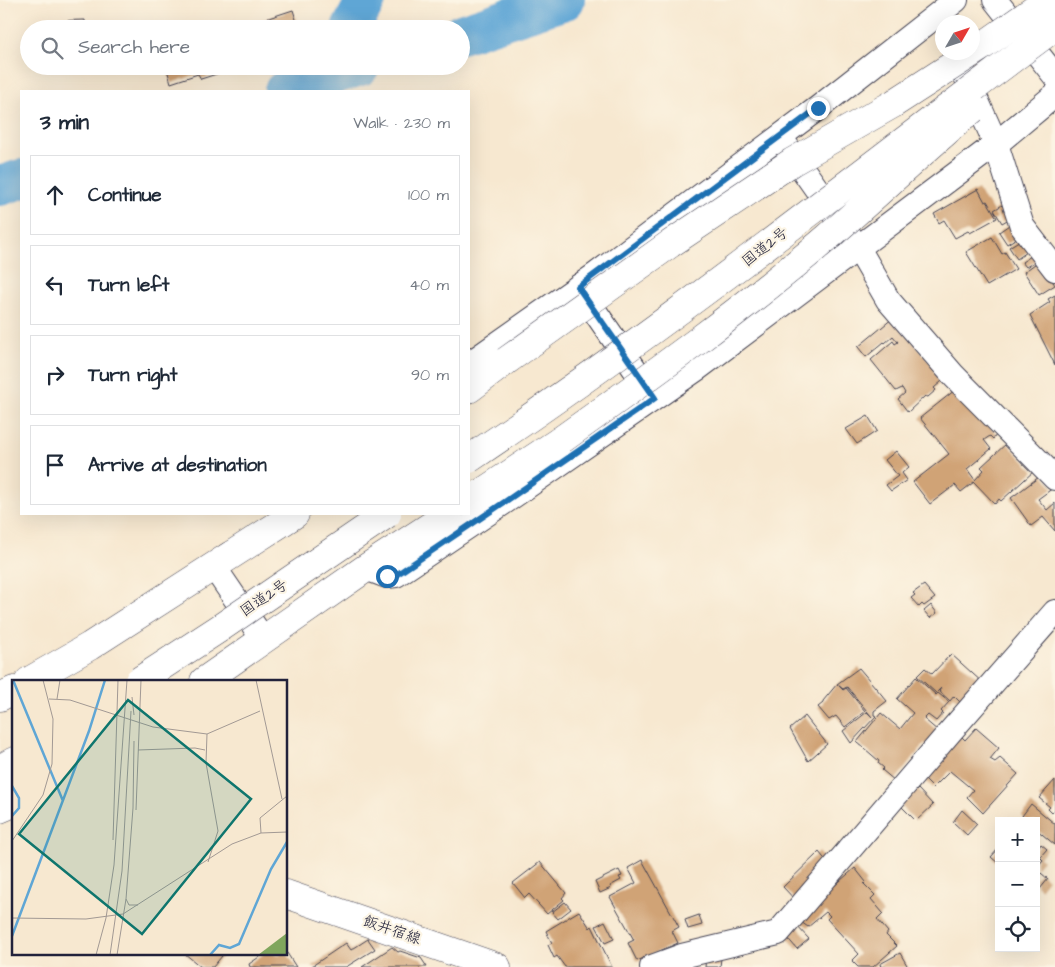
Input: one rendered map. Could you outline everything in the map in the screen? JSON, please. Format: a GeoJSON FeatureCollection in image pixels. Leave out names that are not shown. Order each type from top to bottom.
{"type":"FeatureCollection","features":[{"type":"Feature","properties":{"kind":"main road"},"geometry":{"type":"LineString","coordinates":[[470,388],[670,244],[792,162],[893,104],[981,47],[1048,0]]}},
{"type":"Feature","properties":{"kind":"main road","name":"国道2号"},"geometry":{"type":"LineString","coordinates":[[470,458],[544,409],[708,290],[931,119],[1055,27]]}},
{"type":"Feature","properties":{"kind":"main road"},"geometry":{"type":"LineString","coordinates":[[470,500],[561,440],[691,347],[827,238],[938,138],[1038,57],[1055,38]]}},
{"type":"Feature","properties":{"kind":"main road"},"geometry":{"type":"LineString","coordinates":[[31,680],[90,646],[293,515]]}},
{"type":"Feature","properties":{"kind":"main road","name":"国道2号"},"geometry":{"type":"LineString","coordinates":[[141,680],[386,515]]}},
{"type":"Feature","properties":{"kind":"main road"},"geometry":{"type":"LineString","coordinates":[[205,680],[366,568],[447,515]]}},
{"type":"Feature","properties":{"kind":"main road"},"geometry":{"type":"LineString","coordinates":[[0,697],[12,691]]}},
{"type":"Feature","properties":{"kind":"main road"},"geometry":{"type":"LineString","coordinates":[[0,769],[12,762]]}},
{"type":"Feature","properties":{"kind":"main road"},"geometry":{"type":"LineString","coordinates":[[0,786],[12,795]]}},
{"type":"Feature","properties":{"kind":"main road"},"geometry":{"type":"LineString","coordinates":[[0,809],[12,804]]}},
{"type":"Feature","properties":{"kind":"main road","name":"飯井宿線"},"geometry":{"type":"LineString","coordinates":[[288,895],[497,967]]}},
{"type":"Feature","properties":{"kind":"street"},"geometry":{"type":"LineString","coordinates":[[995,0],[1055,76]]}},
{"type":"Feature","properties":{"kind":"street"},"geometry":{"type":"LineString","coordinates":[[470,363],[578,287],[780,137],[942,10]]}},
{"type":"Feature","properties":{"kind":"street"},"geometry":{"type":"LineString","coordinates":[[959,60],[996,144],[1022,226],[1055,268]]}},
{"type":"Feature","properties":{"kind":"street"},"geometry":{"type":"LineString","coordinates":[[366,568],[387,576],[396,575],[514,496],[698,368],[996,144],[1055,95]]}},
{"type":"Feature","properties":{"kind":"street"},"geometry":{"type":"LineString","coordinates":[[780,137],[858,248],[888,300],[954,376],[1055,478]]}},
{"type":"Feature","properties":{"kind":"street"},"geometry":{"type":"LineString","coordinates":[[578,287],[655,398]]}},
{"type":"Feature","properties":{"kind":"street"},"geometry":{"type":"LineString","coordinates":[[263,639],[214,567],[275,515]]}},
{"type":"Feature","properties":{"kind":"street"},"geometry":{"type":"LineString","coordinates":[[652,967],[682,956],[778,933],[1055,612]]}},
{"type":"Feature","properties":{"kind":"building"},"geometry":{"type":"Polygon","coordinates":[[[293,10],[296,20],[262,20],[293,10]]]}},
{"type":"Feature","properties":{"kind":"building"},"geometry":{"type":"Polygon","coordinates":[[[169,75],[195,75],[171,83],[169,75]]]}},
{"type":"Feature","properties":{"kind":"building"},"geometry":{"type":"Polygon","coordinates":[[[199,75],[213,75],[201,79],[199,75]]]}},
{"type":"Feature","properties":{"kind":"building"},"geometry":{"type":"Polygon","coordinates":[[[978,189],[997,218],[970,233],[968,231],[955,238],[944,220],[939,223],[934,214],[978,189]]]}},
{"type":"Feature","properties":{"kind":"building"},"geometry":{"type":"Polygon","coordinates":[[[1009,201],[1016,215],[1002,223],[994,210],[1009,201]]]}},
{"type":"Feature","properties":{"kind":"building"},"geometry":{"type":"Polygon","coordinates":[[[1012,223],[1020,236],[1007,244],[999,232],[1012,223]]]}},
{"type":"Feature","properties":{"kind":"building"},"geometry":{"type":"Polygon","coordinates":[[[992,237],[1002,254],[1005,252],[1016,269],[987,286],[966,252],[992,237]]]}},
{"type":"Feature","properties":{"kind":"building"},"geometry":{"type":"Polygon","coordinates":[[[1022,239],[1030,250],[1017,259],[1009,247],[1022,239]]]}},
{"type":"Feature","properties":{"kind":"building"},"geometry":{"type":"Polygon","coordinates":[[[1034,254],[1038,260],[1026,267],[1022,262],[1034,254]]]}},
{"type":"Feature","properties":{"kind":"building"},"geometry":{"type":"Polygon","coordinates":[[[1039,261],[1055,285],[1039,295],[1024,272],[1039,261]]]}},
{"type":"Feature","properties":{"kind":"building"},"geometry":{"type":"Polygon","coordinates":[[[1055,295],[1055,365],[1030,315],[1050,302],[1048,299],[1055,295]]]}},
{"type":"Feature","properties":{"kind":"building"},"geometry":{"type":"Polygon","coordinates":[[[893,318],[935,368],[933,370],[942,381],[934,388],[936,390],[928,397],[925,396],[908,412],[898,399],[905,393],[902,388],[896,391],[871,360],[893,341],[895,344],[898,342],[893,336],[866,357],[858,347],[893,318]]]}},
{"type":"Feature","properties":{"kind":"building"},"geometry":{"type":"Polygon","coordinates":[[[955,390],[997,434],[993,439],[990,436],[984,440],[991,449],[967,469],[975,480],[984,470],[981,467],[1007,443],[1034,471],[1001,501],[999,499],[995,504],[974,482],[961,492],[955,485],[930,504],[913,482],[949,454],[920,418],[955,390]]]}},
{"type":"Feature","properties":{"kind":"building"},"geometry":{"type":"Polygon","coordinates":[[[868,416],[877,431],[857,444],[846,429],[868,416]]]}},
{"type":"Feature","properties":{"kind":"building"},"geometry":{"type":"Polygon","coordinates":[[[896,451],[909,467],[902,473],[907,480],[891,491],[886,485],[898,476],[885,460],[896,451]]]}},
{"type":"Feature","properties":{"kind":"building"},"geometry":{"type":"Polygon","coordinates":[[[1043,474],[1053,488],[1038,499],[1047,510],[1055,503],[1055,531],[1043,517],[1031,526],[1011,498],[1043,474]]]}},
{"type":"Feature","properties":{"kind":"building"},"geometry":{"type":"Polygon","coordinates":[[[924,585],[935,598],[924,606],[922,604],[919,607],[911,598],[915,595],[913,593],[924,585]]]}},
{"type":"Feature","properties":{"kind":"building"},"geometry":{"type":"Polygon","coordinates":[[[931,605],[937,613],[930,618],[924,611],[931,605]]]}},
{"type":"Feature","properties":{"kind":"building"},"geometry":{"type":"Polygon","coordinates":[[[951,654],[983,683],[963,705],[954,696],[950,701],[939,691],[941,688],[936,693],[917,676],[925,668],[932,674],[951,654]]]}},
{"type":"Feature","properties":{"kind":"building"},"geometry":{"type":"Polygon","coordinates":[[[859,668],[887,701],[874,711],[876,716],[851,743],[843,731],[867,712],[872,717],[847,687],[843,689],[837,684],[859,668]]]}},
{"type":"Feature","properties":{"kind":"building"},"geometry":{"type":"Polygon","coordinates":[[[916,677],[936,695],[938,693],[949,702],[941,711],[943,713],[936,721],[928,715],[924,719],[938,731],[927,745],[925,743],[895,781],[882,770],[884,768],[878,763],[879,761],[857,742],[881,713],[900,729],[913,713],[897,699],[916,677]]]}},
{"type":"Feature","properties":{"kind":"building"},"geometry":{"type":"Polygon","coordinates":[[[837,684],[843,690],[846,688],[865,711],[845,727],[836,716],[829,720],[818,707],[837,684]]]}},
{"type":"Feature","properties":{"kind":"building"},"geometry":{"type":"Polygon","coordinates":[[[805,716],[827,744],[808,761],[790,729],[805,716]]]}},
{"type":"Feature","properties":{"kind":"building"},"geometry":{"type":"Polygon","coordinates":[[[976,728],[999,748],[990,759],[995,762],[1000,758],[1018,774],[983,813],[967,797],[973,790],[950,771],[933,788],[920,775],[958,733],[965,740],[976,728]]]}},
{"type":"Feature","properties":{"kind":"building"},"geometry":{"type":"Polygon","coordinates":[[[1055,780],[1055,810],[1052,813],[1048,809],[1050,807],[1039,798],[1055,780]]]}},
{"type":"Feature","properties":{"kind":"building"},"geometry":{"type":"Polygon","coordinates":[[[918,789],[933,805],[916,821],[901,806],[918,789]]]}},
{"type":"Feature","properties":{"kind":"building"},"geometry":{"type":"Polygon","coordinates":[[[1031,804],[1055,824],[1055,845],[1040,832],[1040,817],[1022,816],[1031,804]]]}},
{"type":"Feature","properties":{"kind":"building"},"geometry":{"type":"Polygon","coordinates":[[[962,810],[977,824],[967,835],[953,822],[962,810]]]}},
{"type":"Feature","properties":{"kind":"building"},"geometry":{"type":"Polygon","coordinates":[[[1041,844],[1047,849],[1040,857],[1041,844]]]}},
{"type":"Feature","properties":{"kind":"building"},"geometry":{"type":"Polygon","coordinates":[[[819,852],[832,868],[797,902],[783,887],[819,852]]]}},
{"type":"Feature","properties":{"kind":"building"},"geometry":{"type":"Polygon","coordinates":[[[995,852],[995,860],[991,857],[995,852]]]}},
{"type":"Feature","properties":{"kind":"building"},"geometry":{"type":"Polygon","coordinates":[[[642,860],[679,927],[672,931],[678,943],[637,961],[628,943],[634,940],[610,897],[636,883],[628,868],[642,860]]]}},
{"type":"Feature","properties":{"kind":"building"},"geometry":{"type":"Polygon","coordinates":[[[540,862],[566,893],[562,898],[564,900],[547,914],[529,894],[525,898],[513,883],[540,862]]]}},
{"type":"Feature","properties":{"kind":"building"},"geometry":{"type":"Polygon","coordinates":[[[855,868],[866,882],[864,884],[875,895],[871,899],[883,913],[877,919],[888,932],[886,935],[897,946],[873,967],[858,967],[852,961],[859,954],[827,919],[830,916],[826,912],[808,927],[801,922],[825,894],[855,868]]]}},
{"type":"Feature","properties":{"kind":"building"},"geometry":{"type":"Polygon","coordinates":[[[619,870],[622,876],[619,877],[621,880],[610,886],[611,888],[600,893],[595,882],[619,870]]]}},
{"type":"Feature","properties":{"kind":"building"},"geometry":{"type":"Polygon","coordinates":[[[1040,874],[1048,879],[1040,889],[1040,874]]]}},
{"type":"Feature","properties":{"kind":"building"},"geometry":{"type":"Polygon","coordinates":[[[565,902],[571,909],[558,919],[552,912],[565,902]]]}},
{"type":"Feature","properties":{"kind":"building"},"geometry":{"type":"Polygon","coordinates":[[[579,911],[590,928],[592,926],[612,967],[565,967],[557,956],[554,958],[548,945],[552,943],[546,931],[579,911]]]}},
{"type":"Feature","properties":{"kind":"building"},"geometry":{"type":"Polygon","coordinates":[[[699,915],[702,925],[688,929],[685,920],[699,915]]]}},
{"type":"Feature","properties":{"kind":"building"},"geometry":{"type":"Polygon","coordinates":[[[605,921],[614,939],[605,943],[596,926],[605,921]]]}},
{"type":"Feature","properties":{"kind":"building"},"geometry":{"type":"Polygon","coordinates":[[[796,925],[809,939],[797,949],[785,935],[796,925]]]}},
{"type":"Feature","properties":{"kind":"building"},"geometry":{"type":"Polygon","coordinates":[[[368,939],[375,949],[346,967],[312,966],[346,943],[351,950],[368,939]]]}},
{"type":"Feature","properties":{"kind":"building"},"geometry":{"type":"Polygon","coordinates":[[[392,947],[398,952],[421,958],[427,967],[362,967],[392,947]]]}},
{"type":"Feature","properties":{"kind":"building"},"geometry":{"type":"Polygon","coordinates":[[[900,953],[908,967],[881,967],[880,964],[900,953]]]}},
{"type":"Feature","properties":{"kind":"building"},"geometry":{"type":"Polygon","coordinates":[[[185,954],[220,954],[222,956],[213,967],[201,967],[185,954]]]}},
{"type":"Feature","properties":{"kind":"building"},"geometry":{"type":"Polygon","coordinates":[[[264,954],[276,954],[277,956],[288,954],[296,967],[250,967],[249,964],[264,954]]]}},
{"type":"Feature","properties":{"kind":"building"},"geometry":{"type":"Polygon","coordinates":[[[706,957],[721,958],[720,967],[705,967],[706,957]]]}},
{"type":"Feature","properties":{"kind":"waterway"},"geometry":{"type":"LineString","coordinates":[[356,20],[366,0]]}},
{"type":"Feature","properties":{"kind":"waterway"},"geometry":{"type":"LineString","coordinates":[[470,31],[565,0]]}},
{"type":"Feature","properties":{"kind":"waterway"},"geometry":{"type":"LineString","coordinates":[[287,90],[333,75]]}},
{"type":"Feature","properties":{"kind":"waterway"},"geometry":{"type":"LineString","coordinates":[[0,186],[20,179]]}},
{"type":"Feature","properties":{"kind":"route"},"geometry":{"type":"LineString","coordinates":[[387,576],[396,575],[655,398],[578,287],[818,108]]}}]}
